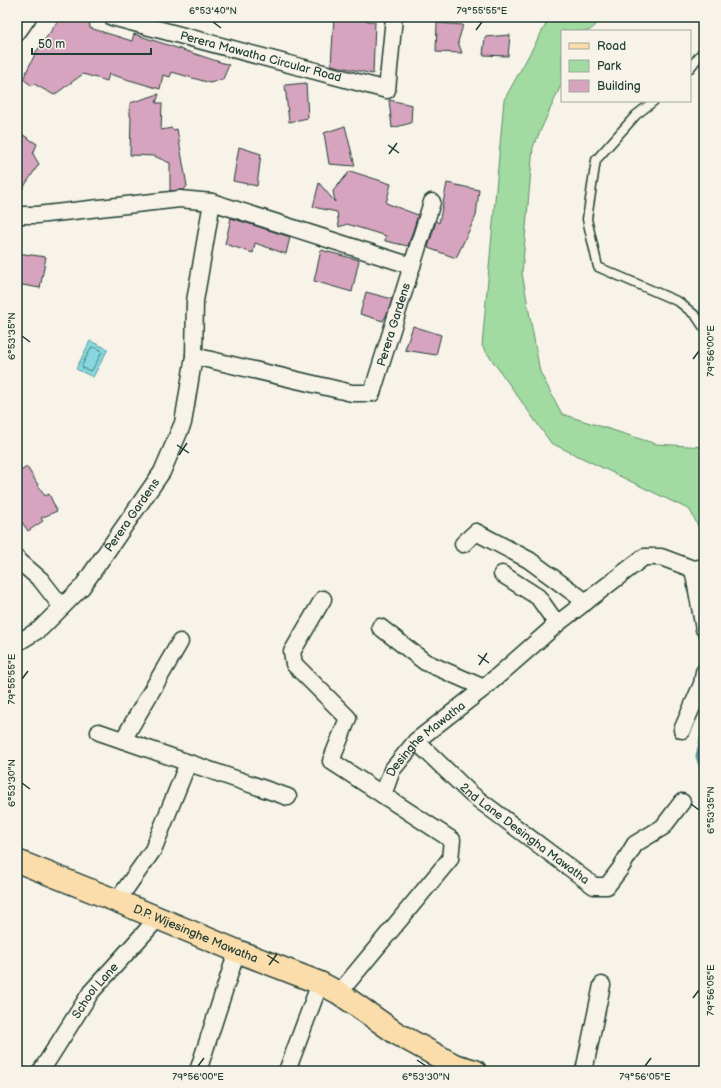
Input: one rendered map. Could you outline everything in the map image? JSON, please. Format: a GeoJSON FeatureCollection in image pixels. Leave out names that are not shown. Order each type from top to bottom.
{"type":"FeatureCollection","features":[{"type":"Feature","properties":{"kind":"main road","name":"D.P. Wijesinghe Mawatha"},"geometry":{"type":"LineString","coordinates":[[17,861],[329,988],[396,1033],[453,1068],[475,1071]]}},
{"type":"Feature","properties":{"kind":"street"},"geometry":{"type":"LineString","coordinates":[[17,33],[28,17]]}},
{"type":"Feature","properties":{"kind":"street","name":"Perera Mawatha Circular Road"},"geometry":{"type":"LineString","coordinates":[[112,17],[387,90],[394,17]]}},
{"type":"Feature","properties":{"kind":"street"},"geometry":{"type":"LineString","coordinates":[[17,215],[37,215],[180,199],[212,202],[412,266]]}},
{"type":"Feature","properties":{"kind":"street","name":"Perera Gardens"},"geometry":{"type":"LineString","coordinates":[[17,643],[40,629],[82,587],[162,472],[183,423],[194,356],[196,301],[212,202]]}},
{"type":"Feature","properties":{"kind":"street","name":"Perera Gardens"},"geometry":{"type":"LineString","coordinates":[[194,356],[352,393],[372,393],[432,202]]}},
{"type":"Feature","properties":{"kind":"street"},"geometry":{"type":"LineString","coordinates":[[463,544],[476,532],[529,560],[586,602]]}},
{"type":"Feature","properties":{"kind":"street","name":"Desinghe Mawatha"},"geometry":{"type":"LineString","coordinates":[[329,988],[450,859],[452,840],[384,794],[392,770],[416,741],[484,688],[557,624],[644,557],[661,557],[698,568]]}},
{"type":"Feature","properties":{"kind":"street"},"geometry":{"type":"LineString","coordinates":[[18,560],[41,580],[62,607]]}},
{"type":"Feature","properties":{"kind":"street"},"geometry":{"type":"LineString","coordinates":[[698,568],[704,629]]}},
{"type":"Feature","properties":{"kind":"street"},"geometry":{"type":"LineString","coordinates":[[502,574],[538,597],[557,624]]}},
{"type":"Feature","properties":{"kind":"street"},"geometry":{"type":"LineString","coordinates":[[323,600],[292,652],[294,664],[348,718],[331,761],[384,794]]}},
{"type":"Feature","properties":{"kind":"street"},"geometry":{"type":"LineString","coordinates":[[380,627],[424,662],[484,688]]}},
{"type":"Feature","properties":{"kind":"street"},"geometry":{"type":"LineString","coordinates":[[123,740],[180,642]]}},
{"type":"Feature","properties":{"kind":"street"},"geometry":{"type":"LineString","coordinates":[[682,730],[702,684],[704,672]]}},
{"type":"Feature","properties":{"kind":"street"},"geometry":{"type":"LineString","coordinates":[[99,732],[288,797]]}},
{"type":"Feature","properties":{"kind":"street","name":"2nd Lane Desingha Mawatha"},"geometry":{"type":"LineString","coordinates":[[416,741],[471,794],[594,886],[607,886],[620,869],[635,844],[663,828],[682,802]]}},
{"type":"Feature","properties":{"kind":"street"},"geometry":{"type":"LineString","coordinates":[[118,901],[153,850],[188,763]]}},
{"type":"Feature","properties":{"kind":"street","name":"School Lane"},"geometry":{"type":"LineString","coordinates":[[41,1071],[91,992],[158,918]]}},
{"type":"Feature","properties":{"kind":"street"},"geometry":{"type":"LineString","coordinates":[[198,1071],[237,951]]}},
{"type":"Feature","properties":{"kind":"street"},"geometry":{"type":"LineString","coordinates":[[584,1071],[602,985]]}},
{"type":"Feature","properties":{"kind":"street"},"geometry":{"type":"LineString","coordinates":[[287,1071],[329,988]]}},
{"type":"Feature","properties":{"kind":"lane"},"geometry":{"type":"LineString","coordinates":[[691,67],[704,50]]}},
{"type":"Feature","properties":{"kind":"lane"},"geometry":{"type":"LineString","coordinates":[[653,102],[636,115],[596,160],[587,219],[598,267],[679,302],[696,316],[704,328]]}},
{"type":"Feature","properties":{"kind":"green space"},"geometry":{"type":"Polygon","coordinates":[[[550,17],[605,17],[590,30],[561,30],[561,85],[533,147],[522,273],[540,372],[562,414],[656,444],[704,447],[704,538],[690,510],[551,443],[482,346],[504,100],[550,17]]]}},
{"type":"Feature","properties":{"kind":"water"},"geometry":{"type":"Polygon","coordinates":[[[90,341],[108,349],[93,377],[76,369],[90,341]]]}},
{"type":"Feature","properties":{"kind":"building"},"geometry":{"type":"Polygon","coordinates":[[[61,17],[89,17],[90,28],[132,41],[134,34],[229,65],[223,79],[210,83],[172,72],[170,77],[163,75],[160,89],[109,74],[107,81],[83,74],[54,95],[34,84],[32,86],[23,79],[36,52],[61,17]]]}},
{"type":"Feature","properties":{"kind":"building"},"geometry":{"type":"Polygon","coordinates":[[[334,17],[345,17],[375,22],[373,74],[331,65],[334,17]]]}},
{"type":"Feature","properties":{"kind":"building"},"geometry":{"type":"Polygon","coordinates":[[[437,23],[463,25],[458,42],[462,53],[436,52],[437,23]]]}},
{"type":"Feature","properties":{"kind":"building"},"geometry":{"type":"Polygon","coordinates":[[[510,35],[508,56],[483,55],[485,37],[510,35]]]}},
{"type":"Feature","properties":{"kind":"building"},"geometry":{"type":"Polygon","coordinates":[[[306,83],[308,118],[289,122],[285,85],[306,83]]]}},
{"type":"Feature","properties":{"kind":"building"},"geometry":{"type":"Polygon","coordinates":[[[159,94],[156,103],[162,103],[161,130],[172,128],[173,130],[177,129],[187,186],[184,190],[170,191],[170,163],[154,156],[130,155],[130,103],[159,94]]]}},
{"type":"Feature","properties":{"kind":"building"},"geometry":{"type":"Polygon","coordinates":[[[389,100],[412,105],[411,123],[392,128],[389,100]]]}},
{"type":"Feature","properties":{"kind":"building"},"geometry":{"type":"Polygon","coordinates":[[[345,126],[355,166],[329,164],[324,133],[345,126]]]}},
{"type":"Feature","properties":{"kind":"building"},"geometry":{"type":"Polygon","coordinates":[[[17,131],[37,144],[33,154],[39,164],[17,197],[17,131]]]}},
{"type":"Feature","properties":{"kind":"building"},"geometry":{"type":"Polygon","coordinates":[[[239,147],[261,154],[257,186],[233,181],[239,147]]]}},
{"type":"Feature","properties":{"kind":"building"},"geometry":{"type":"Polygon","coordinates":[[[350,171],[391,184],[386,203],[418,215],[408,246],[385,241],[386,236],[347,224],[339,227],[337,212],[313,207],[319,183],[335,202],[333,191],[350,171]]]}},
{"type":"Feature","properties":{"kind":"building"},"geometry":{"type":"Polygon","coordinates":[[[447,183],[479,190],[476,216],[456,258],[428,248],[436,221],[439,223],[447,183]]]}},
{"type":"Feature","properties":{"kind":"building"},"geometry":{"type":"Polygon","coordinates":[[[231,218],[290,237],[286,254],[255,243],[253,253],[225,244],[231,218]]]}},
{"type":"Feature","properties":{"kind":"building"},"geometry":{"type":"Polygon","coordinates":[[[321,250],[359,260],[352,292],[314,281],[321,250]]]}},
{"type":"Feature","properties":{"kind":"building"},"geometry":{"type":"Polygon","coordinates":[[[17,253],[46,257],[40,288],[17,284],[17,253]]]}},
{"type":"Feature","properties":{"kind":"building"},"geometry":{"type":"Polygon","coordinates":[[[366,292],[392,299],[388,312],[383,321],[360,314],[366,292]]]}},
{"type":"Feature","properties":{"kind":"building"},"geometry":{"type":"Polygon","coordinates":[[[413,326],[441,335],[436,355],[405,350],[413,326]]]}},
{"type":"Feature","properties":{"kind":"building"},"geometry":{"type":"Polygon","coordinates":[[[27,467],[45,496],[49,494],[57,511],[41,518],[43,521],[28,531],[17,515],[17,473],[27,467]]]}},
{"type":"Feature","properties":{"kind":"waterway"},"geometry":{"type":"LineString","coordinates":[[704,730],[698,756],[704,775]]}}]}
